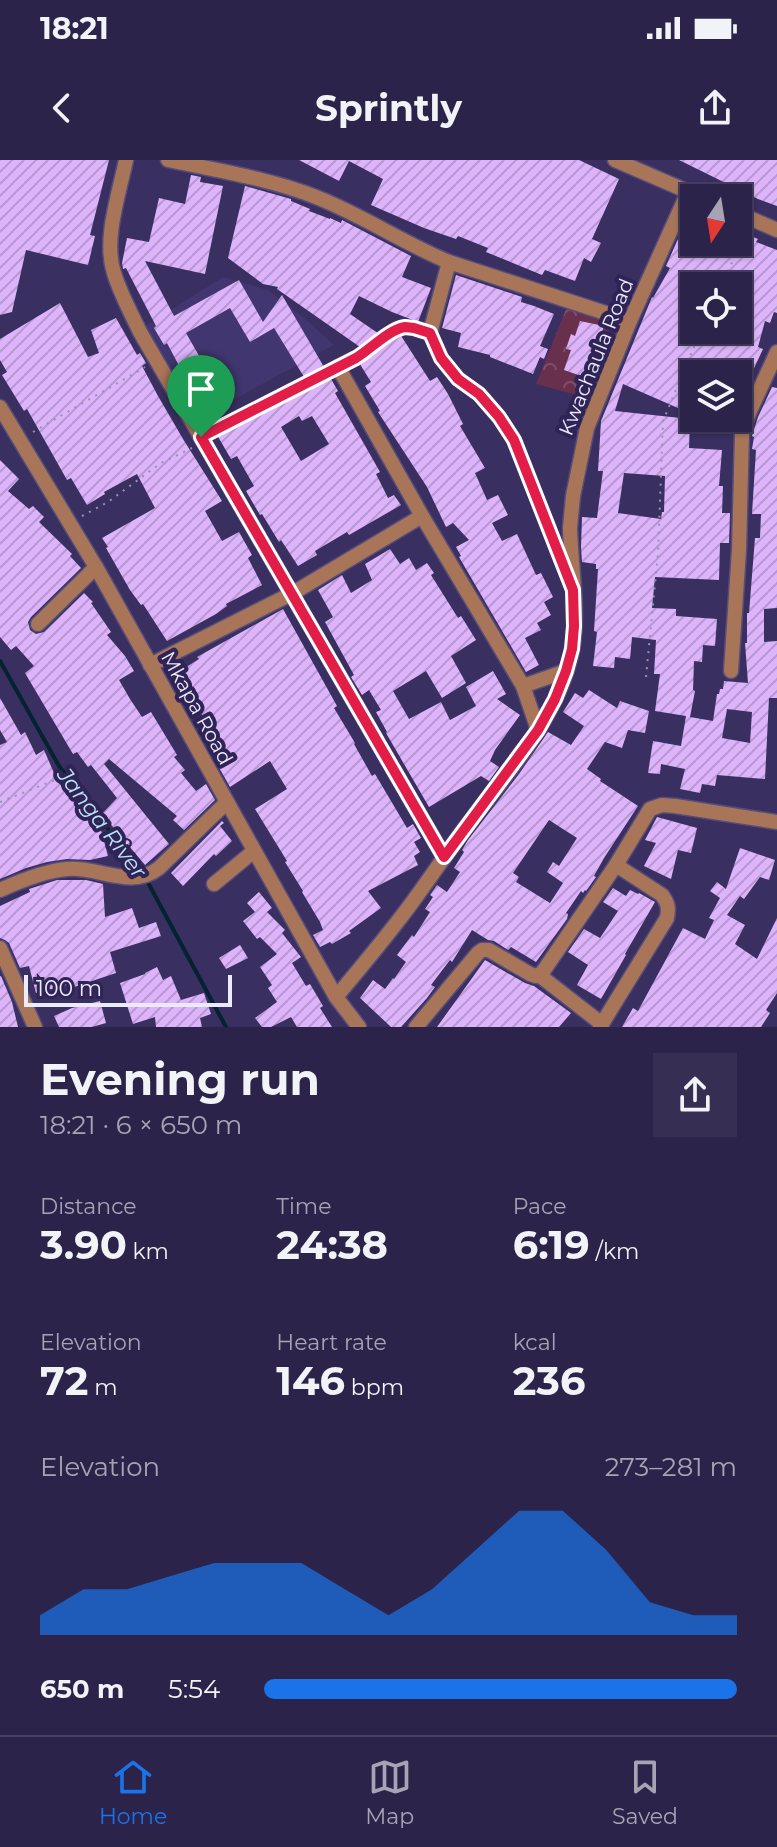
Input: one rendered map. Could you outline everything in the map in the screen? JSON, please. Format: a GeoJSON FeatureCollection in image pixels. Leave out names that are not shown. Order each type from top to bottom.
{"type":"FeatureCollection","features":[{"type":"Feature","properties":{"kind":"street"},"geometry":{"type":"LineString","coordinates":[[126,160],[111,236],[110,257],[125,300],[156,360],[444,857]]}},
{"type":"Feature","properties":{"kind":"street"},"geometry":{"type":"LineString","coordinates":[[168,160],[316,197],[449,262],[630,321]]}},
{"type":"Feature","properties":{"kind":"street"},"geometry":{"type":"LineString","coordinates":[[615,160],[680,188]]}},
{"type":"Feature","properties":{"kind":"street","name":"Kwachaula Road"},"geometry":{"type":"LineString","coordinates":[[336,997],[400,919],[538,730],[555,699],[572,649],[570,528],[575,481],[587,428],[680,210]]}},
{"type":"Feature","properties":{"kind":"street"},"geometry":{"type":"LineString","coordinates":[[752,219],[777,230]]}},
{"type":"Feature","properties":{"kind":"street"},"geometry":{"type":"LineString","coordinates":[[430,333],[449,262]]}},
{"type":"Feature","properties":{"kind":"street"},"geometry":{"type":"LineString","coordinates":[[731,671],[739,550],[742,433],[777,352]]}},
{"type":"Feature","properties":{"kind":"street"},"geometry":{"type":"LineString","coordinates":[[338,367],[523,686],[538,730]]}},
{"type":"Feature","properties":{"kind":"street","name":"Mkapa Road"},"geometry":{"type":"LineString","coordinates":[[0,407],[96,567],[336,997],[359,1027]]}},
{"type":"Feature","properties":{"kind":"street"},"geometry":{"type":"LineString","coordinates":[[150,665],[293,593],[422,516]]}},
{"type":"Feature","properties":{"kind":"street"},"geometry":{"type":"LineString","coordinates":[[38,624],[96,567]]}},
{"type":"Feature","properties":{"kind":"street"},"geometry":{"type":"LineString","coordinates":[[523,686],[566,671]]}},
{"type":"Feature","properties":{"kind":"street"},"geometry":{"type":"LineString","coordinates":[[0,890],[69,868],[142,876],[159,868],[227,802]]}},
{"type":"Feature","properties":{"kind":"street"},"geometry":{"type":"LineString","coordinates":[[539,975],[616,865],[650,809],[662,805],[777,822]]}},
{"type":"Feature","properties":{"kind":"street"},"geometry":{"type":"LineString","coordinates":[[214,884],[254,851]]}},
{"type":"Feature","properties":{"kind":"street"},"geometry":{"type":"LineString","coordinates":[[416,1027],[482,950],[489,950],[530,974],[539,975],[601,1026],[659,932],[669,908],[662,895],[616,865]]}},
{"type":"Feature","properties":{"kind":"street"},"geometry":{"type":"LineString","coordinates":[[0,948],[35,1027]]}},
{"type":"Feature","properties":{"kind":"path"},"geometry":{"type":"LineString","coordinates":[[69,522],[108,502],[161,463],[202,439],[372,348],[396,329],[414,328],[430,333],[441,358],[458,379],[479,394],[514,440],[557,549]]}},
{"type":"Feature","properties":{"kind":"path"},"geometry":{"type":"LineString","coordinates":[[646,677],[658,553],[663,421],[695,344]]}},
{"type":"Feature","properties":{"kind":"path"},"geometry":{"type":"LineString","coordinates":[[19,440],[156,360]]}},
{"type":"Feature","properties":{"kind":"path"},"geometry":{"type":"LineString","coordinates":[[0,802],[55,780]]}},
{"type":"Feature","properties":{"kind":"shaded area"},"geometry":{"type":"Polygon","coordinates":[[[223,277],[268,290],[334,345],[198,419],[142,328],[223,277]]]}},
{"type":"Feature","properties":{"kind":"green space"},"geometry":{"type":"Polygon","coordinates":[[[569,302],[615,317],[580,396],[536,384],[569,302]]]}},
{"type":"Feature","properties":{"kind":"building"},"geometry":{"type":"Polygon","coordinates":[[[0,160],[109,160],[90,235],[95,236],[88,265],[26,250],[12,312],[0,315],[0,160]]]}},
{"type":"Feature","properties":{"kind":"building"},"geometry":{"type":"Polygon","coordinates":[[[299,160],[579,160],[619,179],[592,239],[601,243],[591,262],[584,258],[575,281],[545,270],[542,275],[486,252],[488,248],[458,236],[456,239],[424,228],[371,205],[383,179],[349,161],[339,181],[299,160]]]}},
{"type":"Feature","properties":{"kind":"building"},"geometry":{"type":"Polygon","coordinates":[[[679,160],[777,160],[777,206],[752,196],[752,184],[728,184],[679,160]]]}},
{"type":"Feature","properties":{"kind":"building"},"geometry":{"type":"Polygon","coordinates":[[[191,175],[201,177],[200,182],[223,186],[205,274],[145,261],[174,316],[239,280],[263,322],[282,295],[338,391],[335,393],[380,472],[376,474],[388,498],[394,495],[401,505],[349,535],[347,532],[315,551],[317,555],[298,566],[246,491],[254,486],[237,456],[231,459],[217,435],[309,385],[274,328],[250,342],[230,308],[186,333],[206,368],[186,379],[167,343],[164,345],[154,328],[156,326],[126,268],[123,269],[127,238],[149,242],[159,198],[185,204],[191,175]],[[299,416],[281,427],[301,461],[329,444],[312,416],[302,421],[299,416]]]}},
{"type":"Feature","properties":{"kind":"building"},"geometry":{"type":"Polygon","coordinates":[[[245,186],[291,199],[309,211],[341,223],[342,220],[411,256],[402,277],[431,288],[418,322],[359,296],[350,314],[385,338],[398,331],[430,381],[437,377],[448,394],[463,424],[460,426],[485,468],[475,473],[487,500],[498,495],[508,515],[492,523],[502,541],[517,534],[536,575],[541,573],[553,597],[544,602],[551,615],[537,623],[541,630],[525,638],[539,665],[526,672],[459,557],[456,547],[469,540],[453,523],[446,527],[427,487],[378,412],[365,386],[371,382],[358,361],[370,354],[278,287],[263,284],[228,258],[245,186]]]}},
{"type":"Feature","properties":{"kind":"building"},"geometry":{"type":"Polygon","coordinates":[[[680,234],[680,256],[752,256],[752,236],[758,239],[756,242],[777,250],[777,313],[774,312],[770,323],[765,321],[758,347],[763,349],[752,373],[752,360],[680,360],[680,409],[623,384],[615,411],[680,418],[680,432],[690,432],[689,448],[722,450],[719,486],[723,486],[722,513],[730,513],[729,543],[720,543],[719,580],[655,577],[652,608],[676,609],[676,616],[717,619],[715,646],[703,645],[702,662],[694,661],[695,691],[690,717],[713,721],[717,694],[723,689],[724,681],[748,683],[745,643],[747,613],[755,538],[760,538],[761,514],[752,514],[756,450],[752,449],[752,436],[772,387],[777,388],[777,608],[764,609],[764,642],[777,641],[777,698],[769,698],[765,779],[717,775],[715,786],[702,784],[700,793],[680,789],[685,769],[661,764],[660,774],[648,773],[653,741],[681,746],[686,716],[655,711],[660,674],[654,674],[656,640],[632,637],[630,659],[615,657],[614,668],[593,666],[598,569],[596,564],[582,562],[581,547],[582,517],[597,518],[603,471],[598,471],[601,421],[652,297],[670,268],[666,266],[680,234]],[[624,473],[618,513],[661,519],[665,476],[624,473]],[[727,709],[722,738],[750,743],[752,712],[727,709]]]}},
{"type":"Feature","properties":{"kind":"building"},"geometry":{"type":"Polygon","coordinates":[[[456,275],[522,297],[521,302],[554,314],[540,346],[548,349],[544,359],[540,357],[533,374],[490,355],[458,347],[461,333],[442,328],[456,275]]]}},
{"type":"Feature","properties":{"kind":"building"},"geometry":{"type":"Polygon","coordinates":[[[60,303],[88,357],[99,353],[91,330],[116,318],[137,355],[140,353],[146,363],[142,366],[158,396],[222,501],[205,511],[222,541],[239,532],[252,555],[248,558],[262,585],[167,641],[130,590],[102,538],[155,508],[137,474],[87,505],[71,478],[67,480],[27,409],[24,411],[2,375],[7,372],[0,360],[0,339],[60,303]]]}},
{"type":"Feature","properties":{"kind":"building"},"geometry":{"type":"Polygon","coordinates":[[[580,321],[604,326],[587,378],[564,370],[571,350],[566,349],[580,321]]]}},
{"type":"Feature","properties":{"kind":"building"},"geometry":{"type":"Polygon","coordinates":[[[0,460],[19,479],[8,491],[29,509],[33,506],[44,517],[39,522],[72,554],[70,556],[81,568],[31,617],[28,622],[30,630],[36,634],[44,632],[84,593],[111,632],[107,635],[134,671],[119,680],[130,699],[142,717],[151,712],[177,755],[174,757],[185,770],[181,773],[196,791],[206,784],[215,800],[184,830],[173,820],[177,816],[109,759],[104,764],[169,844],[145,865],[102,814],[117,798],[91,765],[88,767],[77,752],[73,754],[25,673],[34,666],[16,646],[11,650],[0,637],[0,460]]]}},
{"type":"Feature","properties":{"kind":"building"},"geometry":{"type":"Polygon","coordinates":[[[390,549],[400,564],[409,558],[416,570],[427,563],[434,573],[431,575],[458,618],[461,616],[476,640],[451,656],[466,683],[442,698],[426,671],[393,691],[409,719],[441,702],[450,720],[476,706],[466,687],[493,671],[506,694],[497,699],[520,715],[495,750],[490,761],[499,767],[489,781],[481,776],[429,807],[386,733],[376,712],[381,710],[369,690],[362,695],[351,677],[354,675],[325,622],[333,617],[318,590],[342,575],[351,593],[372,580],[365,564],[390,549]]]}},
{"type":"Feature","properties":{"kind":"building"},"geometry":{"type":"Polygon","coordinates":[[[283,609],[372,776],[375,774],[407,828],[413,824],[421,838],[414,842],[420,852],[414,856],[418,865],[368,891],[381,908],[349,931],[351,933],[320,947],[313,935],[323,930],[320,922],[255,809],[287,789],[270,761],[230,787],[217,764],[227,758],[175,674],[199,659],[197,657],[283,609]]]}},
{"type":"Feature","properties":{"kind":"building"},"geometry":{"type":"Polygon","coordinates":[[[589,690],[617,708],[620,701],[649,711],[645,733],[628,730],[622,748],[605,742],[587,769],[638,806],[604,858],[596,877],[586,891],[581,891],[566,913],[567,919],[536,962],[472,930],[452,962],[450,960],[431,985],[435,987],[427,998],[401,1027],[391,1027],[360,998],[373,980],[385,989],[394,979],[406,962],[397,955],[412,935],[414,937],[430,912],[425,909],[433,897],[430,895],[437,885],[447,892],[460,872],[454,868],[468,840],[548,732],[571,745],[584,726],[563,712],[575,693],[583,698],[589,690]],[[549,820],[513,873],[519,877],[516,882],[550,903],[563,883],[547,872],[553,862],[559,866],[577,838],[549,820]]]}},
{"type":"Feature","properties":{"kind":"building"},"geometry":{"type":"Polygon","coordinates":[[[0,698],[21,735],[25,732],[36,755],[44,750],[68,796],[75,792],[94,822],[98,819],[108,856],[47,862],[0,879],[0,745],[7,742],[0,730],[0,698]]]}},
{"type":"Feature","properties":{"kind":"building"},"geometry":{"type":"Polygon","coordinates":[[[657,817],[697,828],[691,853],[678,850],[671,879],[644,866],[656,843],[645,840],[657,817]]]}},
{"type":"Feature","properties":{"kind":"building"},"geometry":{"type":"Polygon","coordinates":[[[222,821],[224,823],[220,826],[232,841],[216,856],[214,854],[183,886],[171,873],[222,821]]]}},
{"type":"Feature","properties":{"kind":"building"},"geometry":{"type":"Polygon","coordinates":[[[740,848],[775,860],[769,880],[760,877],[744,899],[740,896],[727,915],[745,925],[735,944],[757,959],[777,918],[777,993],[766,1010],[770,1013],[761,1027],[622,1027],[633,1008],[638,1011],[683,928],[705,939],[714,920],[709,918],[720,898],[710,891],[717,882],[726,889],[740,848]]]}},
{"type":"Feature","properties":{"kind":"building"},"geometry":{"type":"Polygon","coordinates":[[[57,880],[86,880],[103,884],[105,917],[132,908],[139,928],[156,922],[161,936],[110,952],[116,973],[71,988],[70,984],[36,993],[29,966],[20,968],[9,943],[0,938],[0,906],[30,892],[29,889],[57,880]]]}},
{"type":"Feature","properties":{"kind":"building"},"geometry":{"type":"Polygon","coordinates":[[[613,888],[626,896],[630,890],[639,893],[655,902],[601,999],[577,985],[588,965],[568,952],[584,929],[600,938],[618,911],[603,902],[613,888]]]}},
{"type":"Feature","properties":{"kind":"building"},"geometry":{"type":"Polygon","coordinates":[[[259,892],[272,908],[267,912],[285,930],[282,933],[301,957],[292,963],[306,986],[310,984],[332,1027],[297,1027],[291,1017],[271,1027],[262,1027],[255,1018],[277,1002],[268,988],[272,985],[260,967],[277,954],[260,937],[257,939],[243,921],[255,912],[247,903],[259,892]]]}},
{"type":"Feature","properties":{"kind":"building"},"geometry":{"type":"Polygon","coordinates":[[[240,945],[248,958],[226,969],[219,958],[240,945]]]}},
{"type":"Feature","properties":{"kind":"building"},"geometry":{"type":"Polygon","coordinates":[[[485,960],[534,986],[571,1013],[559,1027],[437,1027],[485,960]]]}},
{"type":"Feature","properties":{"kind":"building"},"geometry":{"type":"Polygon","coordinates":[[[157,967],[163,980],[171,976],[181,1000],[204,993],[211,1014],[200,1018],[202,1027],[156,1027],[155,1017],[133,1024],[120,983],[157,967]]]}},
{"type":"Feature","properties":{"kind":"building"},"geometry":{"type":"Polygon","coordinates":[[[0,976],[12,1002],[18,1027],[0,1027],[0,976]]]}},
{"type":"Feature","properties":{"kind":"building"},"geometry":{"type":"Polygon","coordinates":[[[100,1001],[106,1023],[92,1027],[59,1027],[54,1016],[100,1001]]]}},
{"type":"Feature","properties":{"kind":"waterway","name":"Janga River"},"geometry":{"type":"LineString","coordinates":[[0,661],[59,766],[141,871]]}},
{"type":"Feature","properties":{"kind":"waterway","name":"Janga River"},"geometry":{"type":"LineString","coordinates":[[146,879],[226,1027]]}},
{"type":"Feature","properties":{"kind":"route"},"geometry":{"type":"LineString","coordinates":[[405,327],[430,333],[441,358],[458,379],[479,394],[514,440],[573,590],[572,649],[555,699],[538,730],[444,857],[293,593],[201,437],[356,358],[396,329],[405,327]]}}]}
